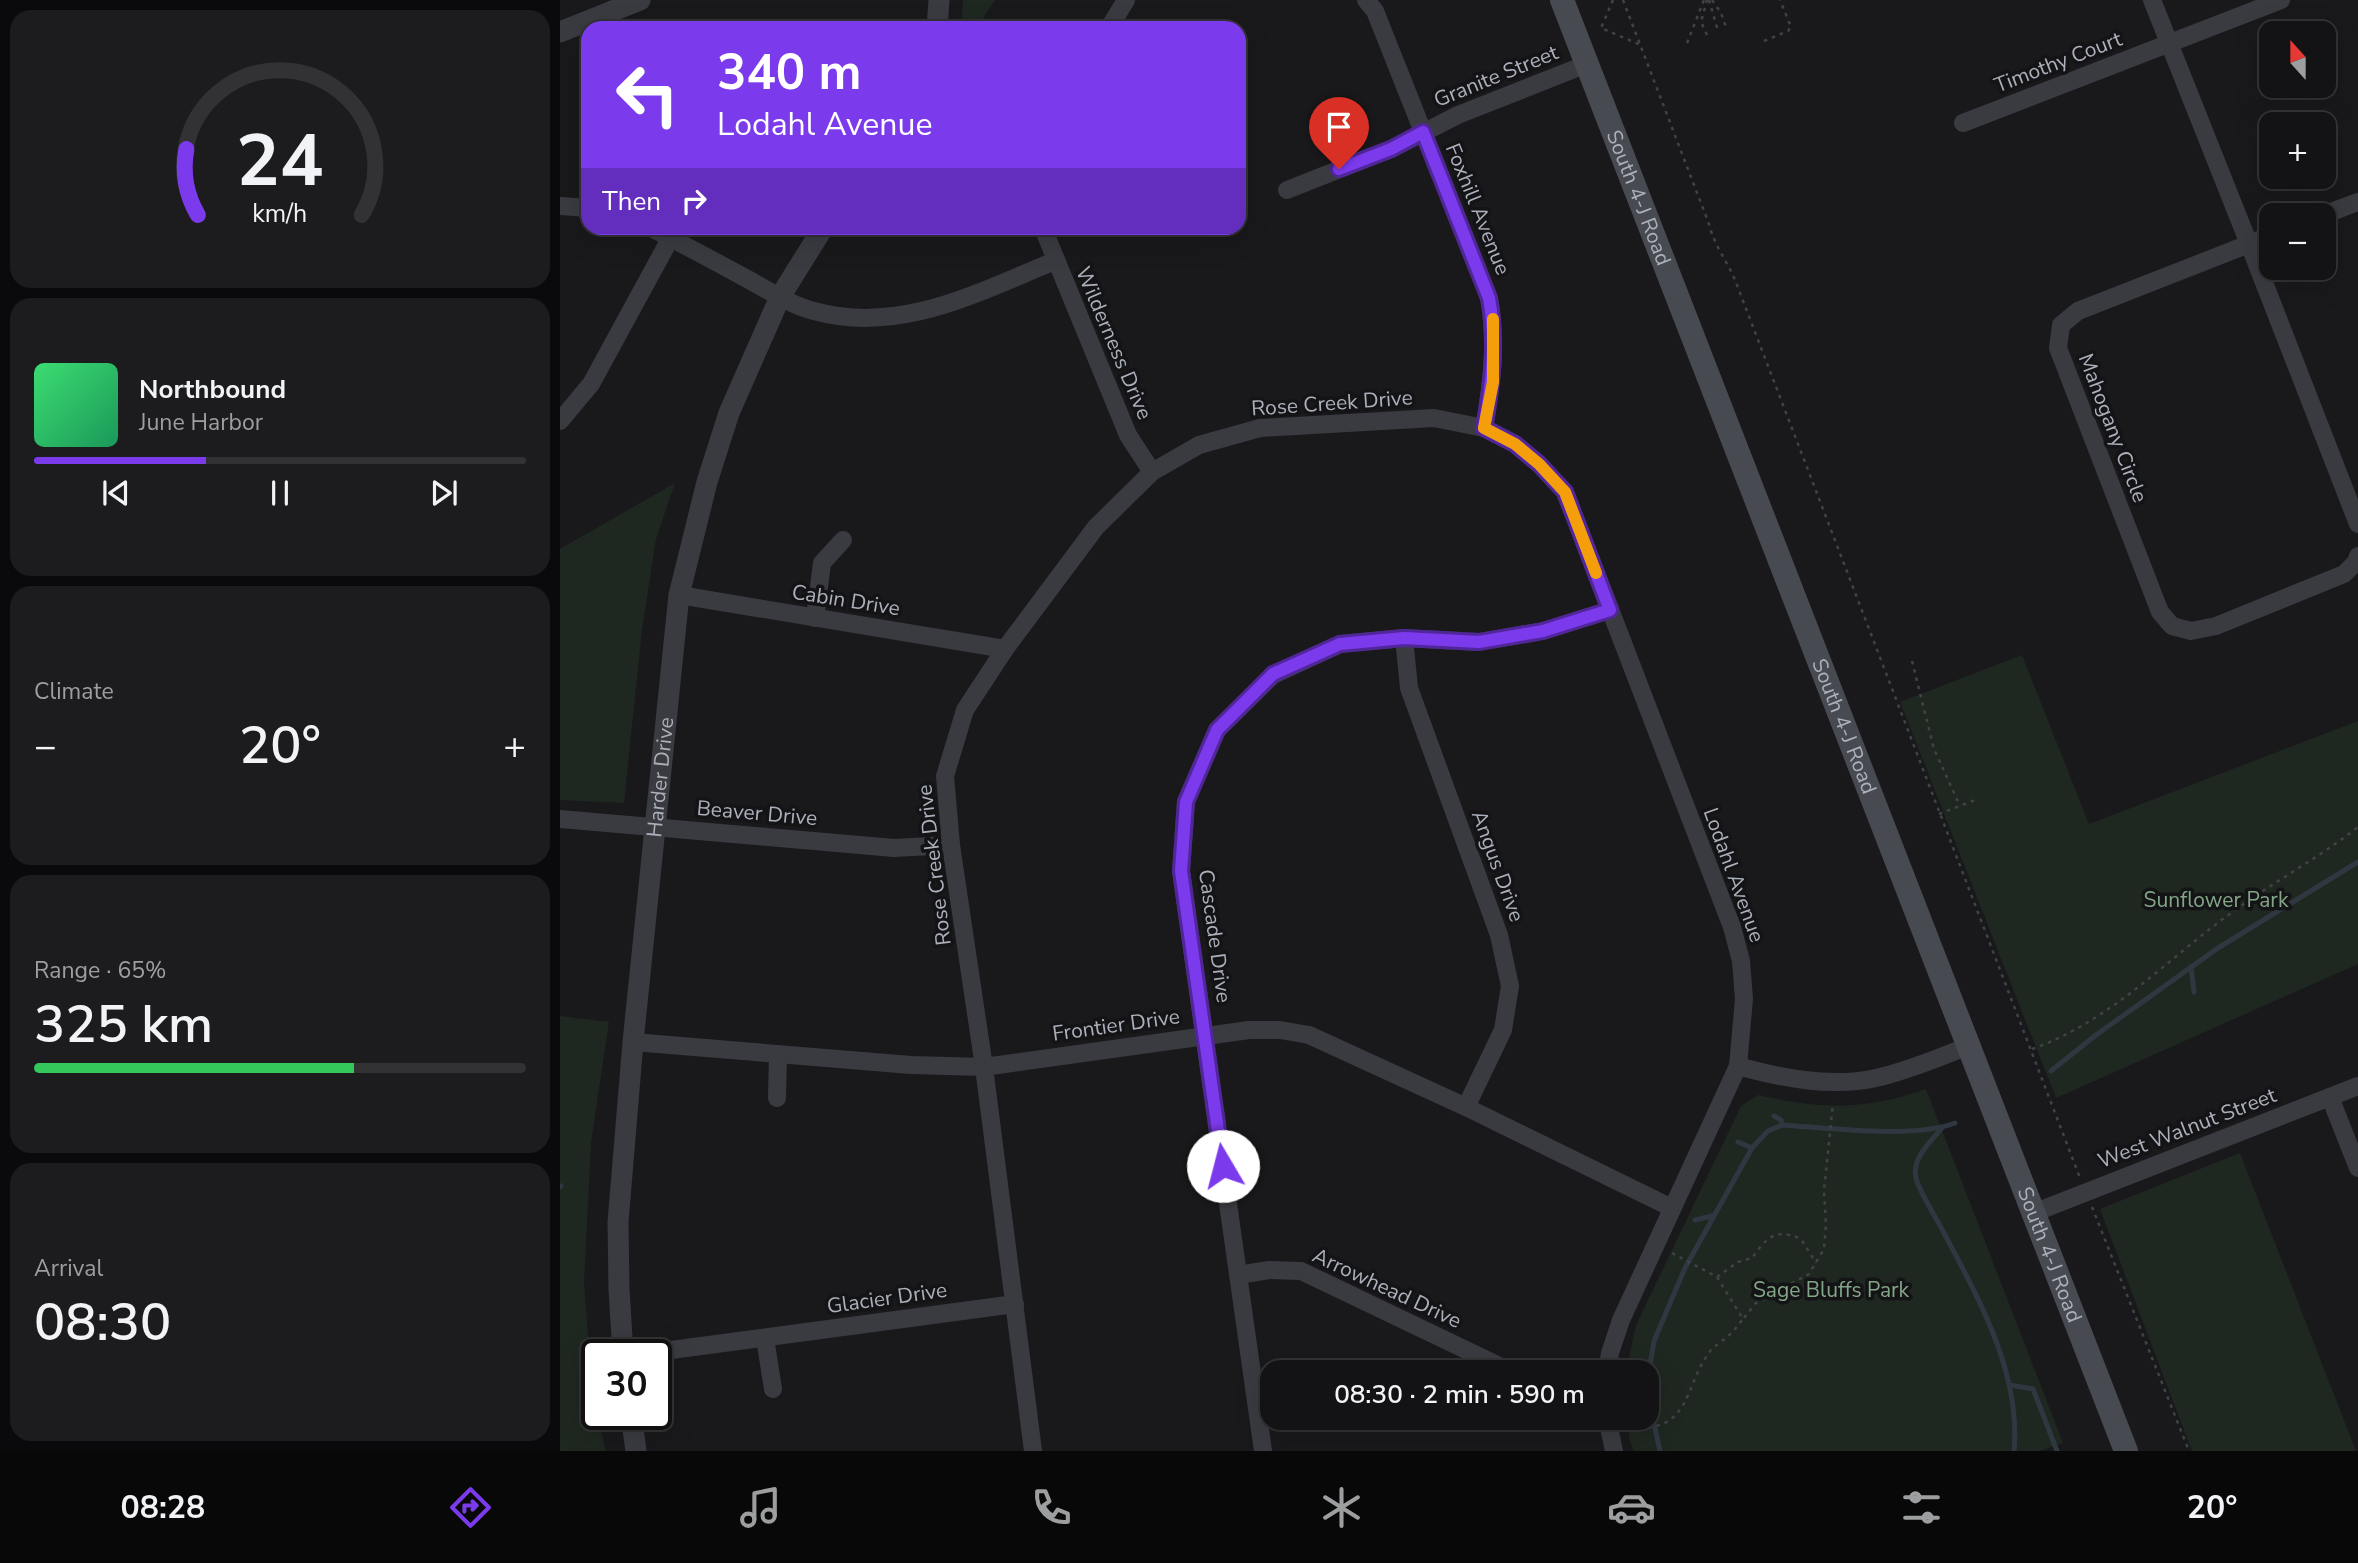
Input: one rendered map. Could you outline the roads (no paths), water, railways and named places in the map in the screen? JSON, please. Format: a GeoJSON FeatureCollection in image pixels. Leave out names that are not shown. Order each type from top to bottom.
{"type":"FeatureCollection","features":[{"type":"Feature","properties":{"kind":"main road","name":"South 4-J Road"},"geometry":{"type":"LineString","coordinates":[[1562,0],[2126,1451]]}},
{"type":"Feature","properties":{"kind":"street"},"geometry":{"type":"LineString","coordinates":[[588,21],[640,0]]}},
{"type":"Feature","properties":{"kind":"street"},"geometry":{"type":"LineString","coordinates":[[938,21],[939,0]]}},
{"type":"Feature","properties":{"kind":"street"},"geometry":{"type":"LineString","coordinates":[[1113,21],[1126,0]]}},
{"type":"Feature","properties":{"kind":"street"},"geometry":{"type":"LineString","coordinates":[[1366,0],[1375,11],[1423,132]]}},
{"type":"Feature","properties":{"kind":"street"},"geometry":{"type":"LineString","coordinates":[[2152,0],[2358,524]]}},
{"type":"Feature","properties":{"kind":"street","name":"Timothy Court"},"geometry":{"type":"LineString","coordinates":[[1963,124],[2281,0]]}},
{"type":"Feature","properties":{"kind":"street"},"geometry":{"type":"LineString","coordinates":[[560,32],[581,24]]}},
{"type":"Feature","properties":{"kind":"street","name":"Granite Street"},"geometry":{"type":"LineString","coordinates":[[1287,190],[1391,149],[1458,115],[1587,64]]}},
{"type":"Feature","properties":{"kind":"street","name":"Foxhill Avenue"},"geometry":{"type":"LineString","coordinates":[[1423,132],[1489,298],[1494,327],[1493,382],[1484,428]]}},
{"type":"Feature","properties":{"kind":"street"},"geometry":{"type":"LineString","coordinates":[[2336,210],[2358,202]]}},
{"type":"Feature","properties":{"kind":"street"},"geometry":{"type":"LineString","coordinates":[[560,206],[581,208]]}},
{"type":"Feature","properties":{"kind":"street"},"geometry":{"type":"LineString","coordinates":[[560,421],[591,384],[672,235]]}},
{"type":"Feature","properties":{"kind":"street"},"geometry":{"type":"LineString","coordinates":[[676,235],[780,297],[814,311],[864,318],[900,316],[945,306],[1055,261]]}},
{"type":"Feature","properties":{"kind":"street","name":"Harder Drive"},"geometry":{"type":"LineString","coordinates":[[622,1339],[618,1222],[633,1042],[679,596],[707,482],[729,413],[780,297],[819,235]]}},
{"type":"Feature","properties":{"kind":"street","name":"Wilderness Drive"},"geometry":{"type":"LineString","coordinates":[[1046,235],[1128,435],[1152,472]]}},
{"type":"Feature","properties":{"kind":"street","name":"Mahogany Circle"},"geometry":{"type":"LineString","coordinates":[[2259,240],[2078,311],[2061,325],[2058,348],[2160,612],[2172,626],[2191,631],[2217,626],[2344,574],[2357,562],[2358,556]]}},
{"type":"Feature","properties":{"kind":"street","name":"Rose Creek Drive"},"geometry":{"type":"LineString","coordinates":[[1033,1451],[984,1067],[951,845],[945,776],[965,710],[1005,649],[1096,527],[1152,472],[1199,445],[1260,428],[1434,418],[1484,428]]}},
{"type":"Feature","properties":{"kind":"street","name":"Lodahl Avenue"},"geometry":{"type":"LineString","coordinates":[[1484,428],[1515,444],[1539,464],[1565,492],[1732,928],[1741,961],[1744,999],[1738,1066],[1621,1320],[1609,1360]]}},
{"type":"Feature","properties":{"kind":"street"},"geometry":{"type":"LineString","coordinates":[[815,618],[822,564],[843,540]]}},
{"type":"Feature","properties":{"kind":"street","name":"Cabin Drive"},"geometry":{"type":"LineString","coordinates":[[679,596],[1005,649]]}},
{"type":"Feature","properties":{"kind":"street","name":"Cascade Drive"},"geometry":{"type":"LineString","coordinates":[[1262,1451],[1181,871],[1186,802],[1217,730],[1273,674],[1340,644],[1404,638],[1479,642],[1543,631],[1610,610]]}},
{"type":"Feature","properties":{"kind":"street","name":"Angus Drive"},"geometry":{"type":"LineString","coordinates":[[1404,638],[1409,688],[1500,935],[1510,986],[1503,1030],[1466,1107]]}},
{"type":"Feature","properties":{"kind":"street","name":"Beaver Drive"},"geometry":{"type":"LineString","coordinates":[[560,819],[894,848],[951,845]]}},
{"type":"Feature","properties":{"kind":"street","name":"Frontier Drive"},"geometry":{"type":"LineString","coordinates":[[633,1042],[911,1065],[984,1067],[1249,1030],[1279,1030],[1309,1035],[1466,1107],[1672,1208]]}},
{"type":"Feature","properties":{"kind":"street"},"geometry":{"type":"LineString","coordinates":[[1738,1066],[1825,1082],[1875,1078],[1968,1046]]}},
{"type":"Feature","properties":{"kind":"street"},"geometry":{"type":"LineString","coordinates":[[777,1098],[779,1054]]}},
{"type":"Feature","properties":{"kind":"street","name":"West Walnut Street"},"geometry":{"type":"LineString","coordinates":[[2034,1213],[2358,1086]]}},
{"type":"Feature","properties":{"kind":"street"},"geometry":{"type":"LineString","coordinates":[[2330,1097],[2358,1168]]}},
{"type":"Feature","properties":{"kind":"street","name":"Arrowhead Drive"},"geometry":{"type":"LineString","coordinates":[[1238,1275],[1269,1270],[1301,1271],[1488,1360]]}},
{"type":"Feature","properties":{"kind":"street","name":"Glacier Drive"},"geometry":{"type":"LineString","coordinates":[[672,1350],[1015,1304]]}},
{"type":"Feature","properties":{"kind":"street"},"geometry":{"type":"LineString","coordinates":[[765,1338],[773,1389]]}},
{"type":"Feature","properties":{"kind":"street"},"geometry":{"type":"LineString","coordinates":[[633,1430],[636,1451]]}},
{"type":"Feature","properties":{"kind":"street"},"geometry":{"type":"LineString","coordinates":[[1610,1430],[1614,1451]]}},
{"type":"Feature","properties":{"kind":"waterway"},"geometry":{"type":"LineString","coordinates":[[2051,1071],[2096,1035],[2218,948],[2358,862]]}},
{"type":"Feature","properties":{"kind":"waterway"},"geometry":{"type":"LineString","coordinates":[[2191,967],[2194,992]]}},
{"type":"Feature","properties":{"kind":"waterway"},"geometry":{"type":"LineString","coordinates":[[1774,1116],[1781,1120],[1782,1125]]}},
{"type":"Feature","properties":{"kind":"waterway"},"geometry":{"type":"LineString","coordinates":[[1660,1451],[1651,1410],[1649,1371],[1654,1341],[1685,1268],[1752,1148],[1768,1131],[1782,1125],[1894,1131],[1937,1128],[1955,1123]]}},
{"type":"Feature","properties":{"kind":"waterway"},"geometry":{"type":"LineString","coordinates":[[1942,1128],[1919,1157],[1916,1178],[1972,1286],[1995,1339],[2011,1394],[2014,1451]]}},
{"type":"Feature","properties":{"kind":"waterway"},"geometry":{"type":"LineString","coordinates":[[1738,1142],[1752,1148]]}},
{"type":"Feature","properties":{"kind":"waterway"},"geometry":{"type":"LineString","coordinates":[[1695,1220],[1712,1216]]}},
{"type":"Feature","properties":{"kind":"waterway"},"geometry":{"type":"LineString","coordinates":[[2010,1385],[2033,1389],[2057,1451]]}},
{"type":"Feature","properties":{"kind":"park label","name":"Sunflower Park"},"geometry":{"type":"Point","coordinates":[2216,900]}},
{"type":"Feature","properties":{"kind":"park label","name":"Sage Bluffs Park"},"geometry":{"type":"Point","coordinates":[1831,1290]}}]}
